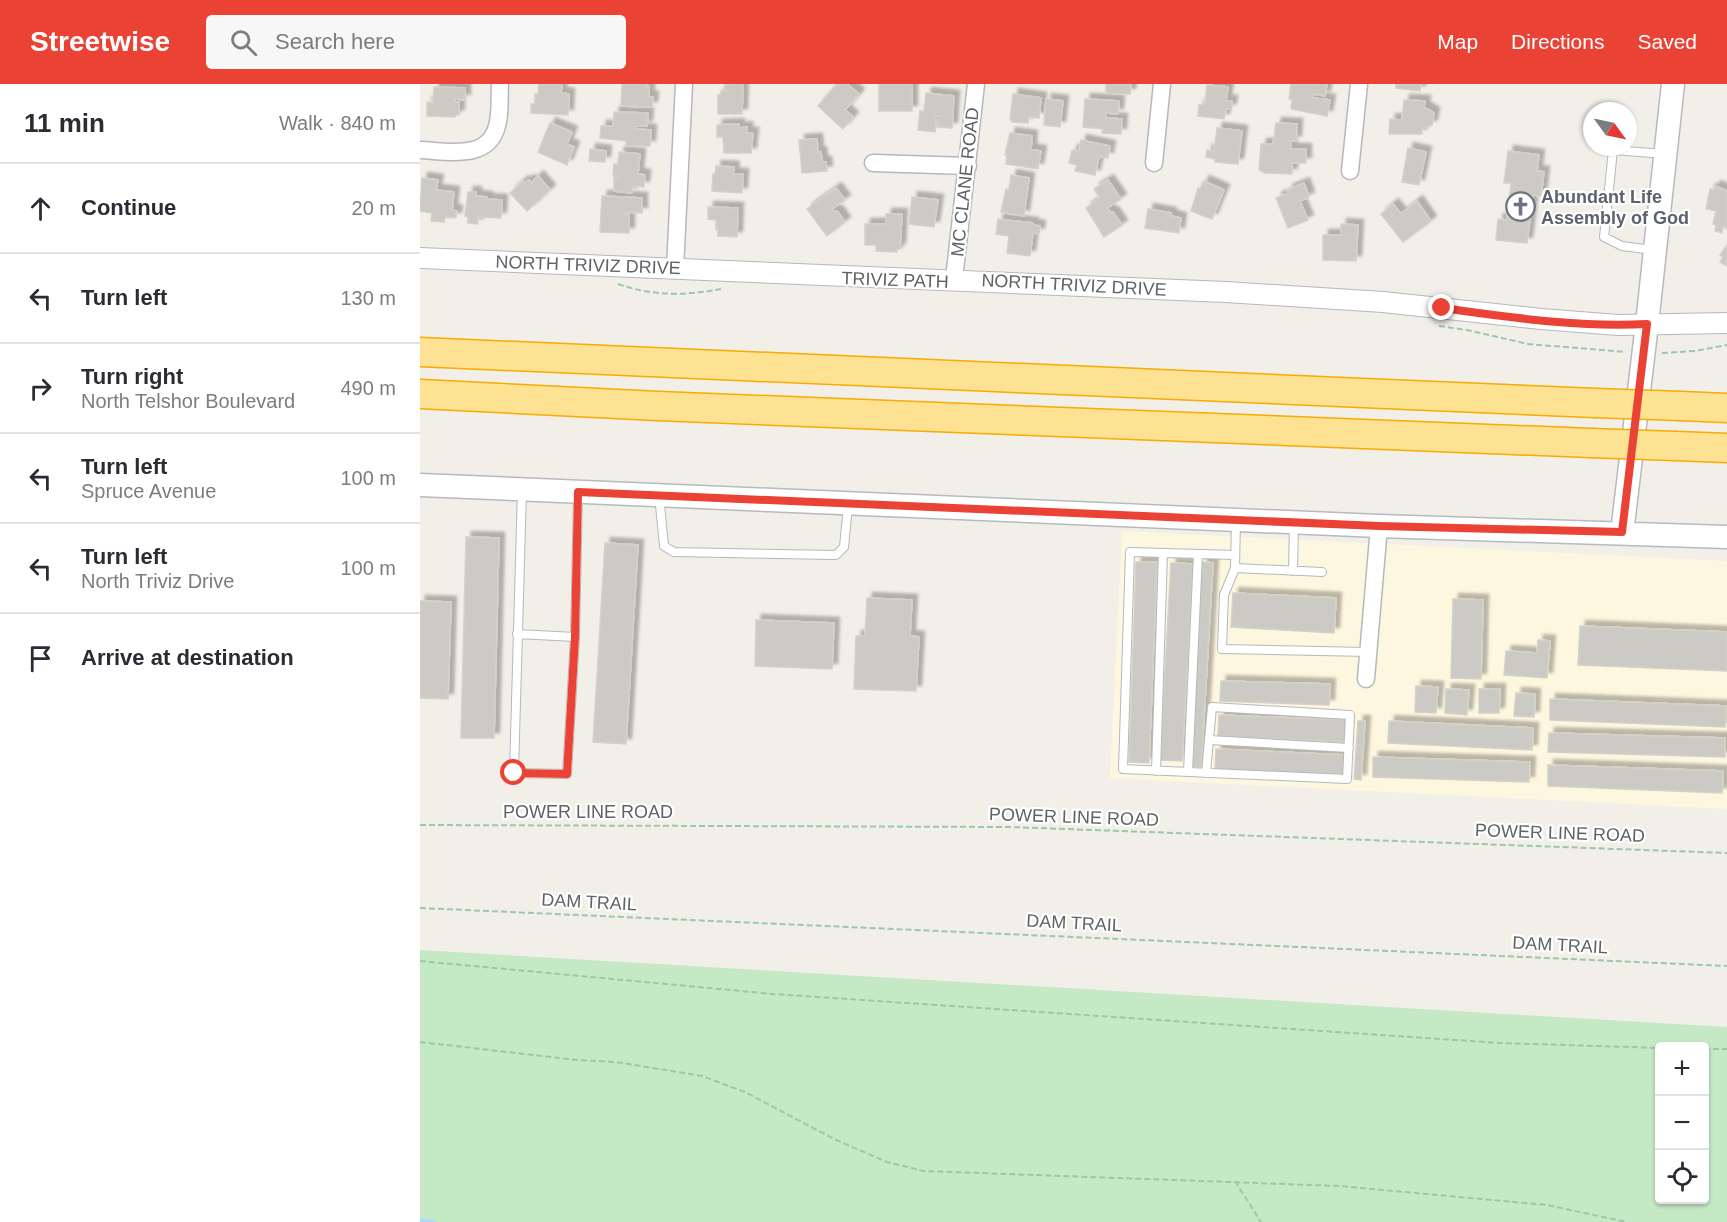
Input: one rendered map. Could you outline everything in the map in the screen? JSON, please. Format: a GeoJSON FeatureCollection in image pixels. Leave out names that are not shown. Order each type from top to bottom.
{"type":"FeatureCollection","features":[{"type":"Feature","properties":{"kind":"highway"},"geometry":{"type":"LineString","coordinates":[[420,352],[1727,408]]}},
{"type":"Feature","properties":{"kind":"highway"},"geometry":{"type":"LineString","coordinates":[[420,394],[658,406],[1727,448]]}},
{"type":"Feature","properties":{"kind":"main road"},"geometry":{"type":"LineString","coordinates":[[1622,532],[1673,84]]}},
{"type":"Feature","properties":{"kind":"main road"},"geometry":{"type":"LineString","coordinates":[[420,485],[1379,526],[1727,537]]}},
{"type":"Feature","properties":{"kind":"street"},"geometry":{"type":"LineString","coordinates":[[420,150],[469,152],[492,149],[498,125],[500,84]]}},
{"type":"Feature","properties":{"kind":"street"},"geometry":{"type":"LineString","coordinates":[[675,268],[684,84]]}},
{"type":"Feature","properties":{"kind":"street","name":"MC CLANE ROAD"},"geometry":{"type":"LineString","coordinates":[[954,279],[976,84]]}},
{"type":"Feature","properties":{"kind":"street"},"geometry":{"type":"LineString","coordinates":[[1154,163],[1162,84]]}},
{"type":"Feature","properties":{"kind":"street"},"geometry":{"type":"LineString","coordinates":[[1350,171],[1359,84]]}},
{"type":"Feature","properties":{"kind":"street"},"geometry":{"type":"LineString","coordinates":[[873,163],[968,166]]}},
{"type":"Feature","properties":{"kind":"street","name":"NORTH TRIVIZ DRIVE"},"geometry":{"type":"LineString","coordinates":[[420,258],[1226,292],[1383,302],[1541,320],[1618,325],[1727,323]]}},
{"type":"Feature","properties":{"kind":"street"},"geometry":{"type":"LineString","coordinates":[[1366,679],[1379,526]]}},
{"type":"Feature","properties":{"kind":"lane"},"geometry":{"type":"LineString","coordinates":[[1655,251],[1622,246],[1604,237],[1613,150],[1665,154]]}},
{"type":"Feature","properties":{"kind":"lane"},"geometry":{"type":"LineString","coordinates":[[522,489],[514,773],[567,774],[575,637],[578,492]]}},
{"type":"Feature","properties":{"kind":"lane"},"geometry":{"type":"LineString","coordinates":[[659,495],[664,546],[674,552],[836,555],[844,547],[848,503]]}},
{"type":"Feature","properties":{"kind":"lane"},"geometry":{"type":"LineString","coordinates":[[1236,519],[1235,568],[1224,595],[1222,649],[1368,652]]}},
{"type":"Feature","properties":{"kind":"lane"},"geometry":{"type":"LineString","coordinates":[[1293,571],[1294,522]]}},
{"type":"Feature","properties":{"kind":"lane"},"geometry":{"type":"LineString","coordinates":[[1206,773],[1212,707],[1350,715],[1347,779],[1156,771],[1123,769],[1130,552],[1235,555]]}},
{"type":"Feature","properties":{"kind":"lane"},"geometry":{"type":"LineString","coordinates":[[1156,771],[1163,553]]}},
{"type":"Feature","properties":{"kind":"lane"},"geometry":{"type":"LineString","coordinates":[[1188,772],[1197,554]]}},
{"type":"Feature","properties":{"kind":"lane"},"geometry":{"type":"LineString","coordinates":[[1235,568],[1322,572]]}},
{"type":"Feature","properties":{"kind":"lane"},"geometry":{"type":"LineString","coordinates":[[517,634],[575,637]]}},
{"type":"Feature","properties":{"kind":"lane"},"geometry":{"type":"LineString","coordinates":[[1209,740],[1349,748]]}},
{"type":"Feature","properties":{"kind":"path"},"geometry":{"type":"LineString","coordinates":[[617,284],[637,291],[676,295],[721,289]]}},
{"type":"Feature","properties":{"kind":"path"},"geometry":{"type":"LineString","coordinates":[[1434,326],[1467,330],[1528,344],[1634,353]]}},
{"type":"Feature","properties":{"kind":"path"},"geometry":{"type":"LineString","coordinates":[[1652,353],[1695,351],[1727,345]]}},
{"type":"Feature","properties":{"kind":"path","name":"POWER LINE ROAD"},"geometry":{"type":"LineString","coordinates":[[420,825],[1010,827],[1727,853]]}},
{"type":"Feature","properties":{"kind":"path","name":"DAM TRAIL"},"geometry":{"type":"LineString","coordinates":[[420,908],[1727,966]]}},
{"type":"Feature","properties":{"kind":"path"},"geometry":{"type":"LineString","coordinates":[[420,961],[773,994],[1500,1043],[1655,1048]]}},
{"type":"Feature","properties":{"kind":"path"},"geometry":{"type":"LineString","coordinates":[[420,1042],[577,1060],[616,1062],[702,1076],[746,1092],[834,1139],[887,1162],[924,1171],[1339,1186],[1547,1205],[1627,1222]]}},
{"type":"Feature","properties":{"kind":"path"},"geometry":{"type":"LineString","coordinates":[[1709,1049],[1727,1050]]}},
{"type":"Feature","properties":{"kind":"path"},"geometry":{"type":"LineString","coordinates":[[1235,1181],[1261,1222]]}},
{"type":"Feature","properties":{"kind":"shaded area"},"geometry":{"type":"Polygon","coordinates":[[[1122,531],[1727,561],[1727,809],[1110,778],[1122,531]]]}},
{"type":"Feature","properties":{"kind":"green space"},"geometry":{"type":"Polygon","coordinates":[[[420,950],[1727,1027],[1727,1222],[420,1222],[420,950]]]}},
{"type":"Feature","properties":{"kind":"building"},"geometry":{"type":"Polygon","coordinates":[[[539,84],[562,84],[561,93],[569,94],[568,115],[531,113],[531,104],[535,104],[535,94],[538,94],[539,84]]]}},
{"type":"Feature","properties":{"kind":"building"},"geometry":{"type":"Polygon","coordinates":[[[622,84],[647,84],[649,97],[653,97],[652,107],[621,106],[622,84]]]}},
{"type":"Feature","properties":{"kind":"building"},"geometry":{"type":"Polygon","coordinates":[[[725,84],[743,84],[742,114],[718,114],[718,95],[721,91],[725,91],[725,84]]]}},
{"type":"Feature","properties":{"kind":"building"},"geometry":{"type":"Polygon","coordinates":[[[837,84],[847,84],[859,94],[845,110],[853,117],[843,129],[818,106],[837,84]]]}},
{"type":"Feature","properties":{"kind":"building"},"geometry":{"type":"Polygon","coordinates":[[[879,84],[912,84],[912,111],[879,111],[879,84]]]}},
{"type":"Feature","properties":{"kind":"building"},"geometry":{"type":"Polygon","coordinates":[[[1106,84],[1131,84],[1130,94],[1106,93],[1106,84]]]}},
{"type":"Feature","properties":{"kind":"building"},"geometry":{"type":"Polygon","coordinates":[[[1291,84],[1327,84],[1325,96],[1313,94],[1313,98],[1330,100],[1327,116],[1291,109],[1292,99],[1289,99],[1291,84]]]}},
{"type":"Feature","properties":{"kind":"building"},"geometry":{"type":"Polygon","coordinates":[[[1396,84],[1421,84],[1420,91],[1396,88],[1396,84]]]}},
{"type":"Feature","properties":{"kind":"building"},"geometry":{"type":"Polygon","coordinates":[[[1207,85],[1228,87],[1226,101],[1232,101],[1231,109],[1226,109],[1224,119],[1198,116],[1199,105],[1205,105],[1207,85]]]}},
{"type":"Feature","properties":{"kind":"building"},"geometry":{"type":"Polygon","coordinates":[[[434,87],[465,88],[465,100],[455,99],[455,102],[459,102],[459,115],[455,117],[427,116],[427,102],[433,103],[434,87]]]}},
{"type":"Feature","properties":{"kind":"building"},"geometry":{"type":"Polygon","coordinates":[[[926,93],[954,96],[952,128],[938,127],[939,116],[936,116],[935,132],[918,130],[920,111],[924,112],[926,93]]]}},
{"type":"Feature","properties":{"kind":"building"},"geometry":{"type":"Polygon","coordinates":[[[1013,94],[1041,98],[1039,118],[1029,116],[1028,123],[1012,122],[1010,119],[1013,94]]]}},
{"type":"Feature","properties":{"kind":"building"},"geometry":{"type":"Polygon","coordinates":[[[1046,99],[1063,101],[1060,127],[1044,125],[1046,99]]]}},
{"type":"Feature","properties":{"kind":"building"},"geometry":{"type":"Polygon","coordinates":[[[1085,99],[1119,101],[1118,114],[1106,113],[1106,118],[1122,119],[1121,134],[1102,133],[1103,129],[1083,127],[1085,99]]]}},
{"type":"Feature","properties":{"kind":"building"},"geometry":{"type":"Polygon","coordinates":[[[1404,100],[1425,101],[1424,107],[1434,113],[1432,125],[1422,128],[1422,134],[1389,134],[1390,119],[1402,120],[1404,100]]]}},
{"type":"Feature","properties":{"kind":"building"},"geometry":{"type":"Polygon","coordinates":[[[614,112],[648,113],[647,126],[636,126],[635,129],[651,130],[650,146],[626,146],[626,141],[600,138],[601,126],[613,126],[614,112]]]}},
{"type":"Feature","properties":{"kind":"building"},"geometry":{"type":"Polygon","coordinates":[[[550,123],[572,132],[567,144],[574,147],[567,165],[538,152],[550,123]]]}},
{"type":"Feature","properties":{"kind":"building"},"geometry":{"type":"Polygon","coordinates":[[[1276,123],[1297,124],[1296,141],[1291,141],[1291,149],[1306,149],[1306,163],[1292,163],[1292,174],[1265,173],[1259,170],[1261,144],[1273,144],[1276,123]]]}},
{"type":"Feature","properties":{"kind":"building"},"geometry":{"type":"Polygon","coordinates":[[[739,124],[739,128],[747,127],[747,133],[753,133],[751,153],[724,153],[723,137],[717,137],[717,125],[739,124]]]}},
{"type":"Feature","properties":{"kind":"building"},"geometry":{"type":"Polygon","coordinates":[[[1217,128],[1242,131],[1238,164],[1215,162],[1215,159],[1206,157],[1207,150],[1214,151],[1217,128]]]}},
{"type":"Feature","properties":{"kind":"building"},"geometry":{"type":"Polygon","coordinates":[[[1010,133],[1032,136],[1031,150],[1041,151],[1038,169],[1006,164],[1007,155],[1005,155],[1010,133]]]}},
{"type":"Feature","properties":{"kind":"building"},"geometry":{"type":"Polygon","coordinates":[[[817,139],[818,153],[821,152],[822,162],[826,162],[827,171],[802,173],[799,140],[817,139]]]}},
{"type":"Feature","properties":{"kind":"building"},"geometry":{"type":"Polygon","coordinates":[[[1081,140],[1110,146],[1108,158],[1099,156],[1095,175],[1075,171],[1077,165],[1069,163],[1072,150],[1079,151],[1081,140]]]}},
{"type":"Feature","properties":{"kind":"building"},"geometry":{"type":"Polygon","coordinates":[[[1408,148],[1426,152],[1419,185],[1402,182],[1408,148]]]}},
{"type":"Feature","properties":{"kind":"building"},"geometry":{"type":"Polygon","coordinates":[[[590,149],[606,151],[605,162],[589,161],[590,149]]]}},
{"type":"Feature","properties":{"kind":"building","name":"Abundant Life Assembly of God"},"geometry":{"type":"Polygon","coordinates":[[[1508,151],[1539,155],[1537,171],[1544,172],[1541,196],[1533,195],[1527,243],[1496,240],[1498,219],[1507,220],[1511,183],[1504,183],[1508,151]]]}},
{"type":"Feature","properties":{"kind":"building"},"geometry":{"type":"Polygon","coordinates":[[[619,152],[640,154],[638,174],[645,175],[644,187],[633,186],[632,193],[614,191],[614,177],[619,176],[613,175],[614,164],[618,165],[619,152]]]}},
{"type":"Feature","properties":{"kind":"building"},"geometry":{"type":"Polygon","coordinates":[[[716,166],[734,167],[733,174],[743,174],[742,193],[712,191],[716,166]]]}},
{"type":"Feature","properties":{"kind":"building"},"geometry":{"type":"Polygon","coordinates":[[[1011,175],[1029,178],[1024,216],[1001,212],[1006,189],[1009,190],[1011,175]]]}},
{"type":"Feature","properties":{"kind":"building"},"geometry":{"type":"Polygon","coordinates":[[[538,176],[550,190],[527,211],[510,193],[523,181],[525,183],[529,180],[532,183],[538,176]]]}},
{"type":"Feature","properties":{"kind":"building"},"geometry":{"type":"Polygon","coordinates":[[[422,178],[438,180],[436,190],[454,192],[452,210],[457,211],[456,218],[445,217],[444,222],[431,221],[432,213],[420,211],[422,178]]]}},
{"type":"Feature","properties":{"kind":"building"},"geometry":{"type":"Polygon","coordinates":[[[1108,180],[1121,199],[1107,208],[1111,213],[1113,212],[1122,225],[1104,237],[1086,208],[1100,198],[1094,189],[1108,180]]]}},
{"type":"Feature","properties":{"kind":"building"},"geometry":{"type":"Polygon","coordinates":[[[1204,181],[1224,190],[1212,219],[1191,211],[1198,188],[1200,189],[1204,181]]]}},
{"type":"Feature","properties":{"kind":"building"},"geometry":{"type":"Polygon","coordinates":[[[1304,183],[1309,197],[1300,201],[1308,220],[1288,228],[1276,198],[1288,193],[1287,190],[1304,183]]]}},
{"type":"Feature","properties":{"kind":"building"},"geometry":{"type":"Polygon","coordinates":[[[1715,186],[1727,191],[1727,227],[1723,226],[1722,233],[1715,231],[1716,225],[1713,224],[1716,211],[1706,209],[1710,189],[1714,190],[1715,186]]]}},
{"type":"Feature","properties":{"kind":"building"},"geometry":{"type":"Polygon","coordinates":[[[836,188],[845,200],[832,209],[834,212],[837,211],[845,222],[827,236],[807,209],[836,188]]]}},
{"type":"Feature","properties":{"kind":"building"},"geometry":{"type":"Polygon","coordinates":[[[468,192],[476,192],[476,196],[487,197],[487,199],[502,200],[501,218],[478,217],[478,224],[468,223],[468,217],[465,216],[468,192]]]}},
{"type":"Feature","properties":{"kind":"building"},"geometry":{"type":"Polygon","coordinates":[[[602,196],[642,198],[642,213],[625,212],[625,215],[629,214],[629,233],[600,232],[602,196]]]}},
{"type":"Feature","properties":{"kind":"building"},"geometry":{"type":"Polygon","coordinates":[[[912,197],[938,200],[934,227],[909,224],[912,197]]]}},
{"type":"Feature","properties":{"kind":"building"},"geometry":{"type":"Polygon","coordinates":[[[1417,201],[1431,221],[1403,242],[1381,214],[1393,204],[1401,214],[1417,201]]]}},
{"type":"Feature","properties":{"kind":"building"},"geometry":{"type":"Polygon","coordinates":[[[708,207],[738,208],[737,237],[718,236],[716,220],[708,219],[708,207]]]}},
{"type":"Feature","properties":{"kind":"building"},"geometry":{"type":"Polygon","coordinates":[[[1148,209],[1171,213],[1171,216],[1181,218],[1179,233],[1145,228],[1148,209]]]}},
{"type":"Feature","properties":{"kind":"building"},"geometry":{"type":"Polygon","coordinates":[[[886,214],[902,214],[900,249],[897,249],[897,252],[876,251],[876,245],[865,245],[865,224],[886,224],[886,214]]]}},
{"type":"Feature","properties":{"kind":"building"},"geometry":{"type":"Polygon","coordinates":[[[998,219],[1033,223],[1033,225],[1040,226],[1039,234],[1033,233],[1030,256],[1007,253],[1009,236],[996,234],[998,219]]]}},
{"type":"Feature","properties":{"kind":"building"},"geometry":{"type":"Polygon","coordinates":[[[1341,224],[1358,225],[1356,261],[1323,260],[1323,235],[1341,235],[1341,224]]]}},
{"type":"Feature","properties":{"kind":"building"},"geometry":{"type":"Polygon","coordinates":[[[1727,245],[1727,266],[1720,262],[1723,257],[1720,255],[1727,245]]]}},
{"type":"Feature","properties":{"kind":"building"},"geometry":{"type":"Polygon","coordinates":[[[466,537],[499,538],[494,738],[461,738],[466,537]]]}},
{"type":"Feature","properties":{"kind":"building"},"geometry":{"type":"Polygon","coordinates":[[[605,543],[638,545],[626,744],[593,742],[605,543]]]}},
{"type":"Feature","properties":{"kind":"building"},"geometry":{"type":"Polygon","coordinates":[[[1136,562],[1157,562],[1149,763],[1129,762],[1136,562]]]}},
{"type":"Feature","properties":{"kind":"building"},"geometry":{"type":"Polygon","coordinates":[[[1202,562],[1213,563],[1201,769],[1191,768],[1202,562]]]}},
{"type":"Feature","properties":{"kind":"building"},"geometry":{"type":"Polygon","coordinates":[[[1171,563],[1193,564],[1182,761],[1160,760],[1171,563]]]}},
{"type":"Feature","properties":{"kind":"building"},"geometry":{"type":"Polygon","coordinates":[[[1233,593],[1336,598],[1334,633],[1231,627],[1233,593]]]}},
{"type":"Feature","properties":{"kind":"building"},"geometry":{"type":"Polygon","coordinates":[[[867,598],[912,600],[910,636],[919,637],[916,691],[854,689],[856,636],[865,636],[867,598]]]}},
{"type":"Feature","properties":{"kind":"building"},"geometry":{"type":"Polygon","coordinates":[[[1453,599],[1483,600],[1481,679],[1451,678],[1453,599]]]}},
{"type":"Feature","properties":{"kind":"building"},"geometry":{"type":"Polygon","coordinates":[[[420,601],[451,602],[448,699],[420,698],[420,601]]]}},
{"type":"Feature","properties":{"kind":"building"},"geometry":{"type":"Polygon","coordinates":[[[756,620],[834,623],[832,669],[755,666],[756,620]]]}},
{"type":"Feature","properties":{"kind":"building"},"geometry":{"type":"Polygon","coordinates":[[[1580,626],[1727,632],[1727,671],[1578,665],[1580,626]]]}},
{"type":"Feature","properties":{"kind":"building"},"geometry":{"type":"Polygon","coordinates":[[[1538,640],[1550,641],[1547,678],[1504,675],[1506,651],[1537,653],[1538,640]]]}},
{"type":"Feature","properties":{"kind":"building"},"geometry":{"type":"Polygon","coordinates":[[[1221,681],[1330,684],[1329,705],[1220,701],[1221,681]]]}},
{"type":"Feature","properties":{"kind":"building"},"geometry":{"type":"Polygon","coordinates":[[[1416,686],[1438,687],[1436,713],[1415,712],[1416,686]]]}},
{"type":"Feature","properties":{"kind":"building"},"geometry":{"type":"Polygon","coordinates":[[[1446,689],[1469,690],[1467,715],[1445,713],[1446,689]]]}},
{"type":"Feature","properties":{"kind":"building"},"geometry":{"type":"Polygon","coordinates":[[[1479,689],[1500,689],[1499,713],[1479,713],[1479,689]]]}},
{"type":"Feature","properties":{"kind":"building"},"geometry":{"type":"Polygon","coordinates":[[[1516,693],[1535,694],[1534,717],[1514,716],[1516,693]]]}},
{"type":"Feature","properties":{"kind":"building"},"geometry":{"type":"Polygon","coordinates":[[[1550,699],[1726,706],[1725,727],[1550,720],[1550,699]]]}},
{"type":"Feature","properties":{"kind":"building"},"geometry":{"type":"Polygon","coordinates":[[[1219,715],[1346,720],[1345,742],[1218,736],[1219,715]]]}},
{"type":"Feature","properties":{"kind":"building"},"geometry":{"type":"Polygon","coordinates":[[[1358,721],[1365,721],[1361,780],[1354,779],[1358,721]]]}},
{"type":"Feature","properties":{"kind":"building"},"geometry":{"type":"Polygon","coordinates":[[[1389,721],[1533,728],[1532,750],[1388,743],[1389,721]]]}},
{"type":"Feature","properties":{"kind":"building"},"geometry":{"type":"Polygon","coordinates":[[[1549,733],[1725,738],[1725,757],[1548,752],[1549,733]]]}},
{"type":"Feature","properties":{"kind":"building"},"geometry":{"type":"Polygon","coordinates":[[[1216,749],[1344,755],[1344,774],[1215,770],[1216,749]]]}},
{"type":"Feature","properties":{"kind":"building"},"geometry":{"type":"Polygon","coordinates":[[[1373,757],[1530,762],[1529,782],[1373,777],[1373,757]]]}},
{"type":"Feature","properties":{"kind":"building"},"geometry":{"type":"Polygon","coordinates":[[[1548,765],[1723,771],[1722,793],[1548,786],[1548,765]]]}},
{"type":"Feature","properties":{"kind":"waterway"},"geometry":{"type":"LineString","coordinates":[[420,1221],[434,1222]]}},
{"type":"Feature","properties":{"kind":"place","name":"Abundant Life Assembly of God"},"geometry":{"type":"Point","coordinates":[1520,207]}},
{"type":"Feature","properties":{"kind":"route"},"geometry":{"type":"LineString","coordinates":[[514,773],[567,774],[575,637],[578,492],[1379,526],[1622,532],[1647,324],[1618,325],[1541,320],[1442,308]]}}]}
